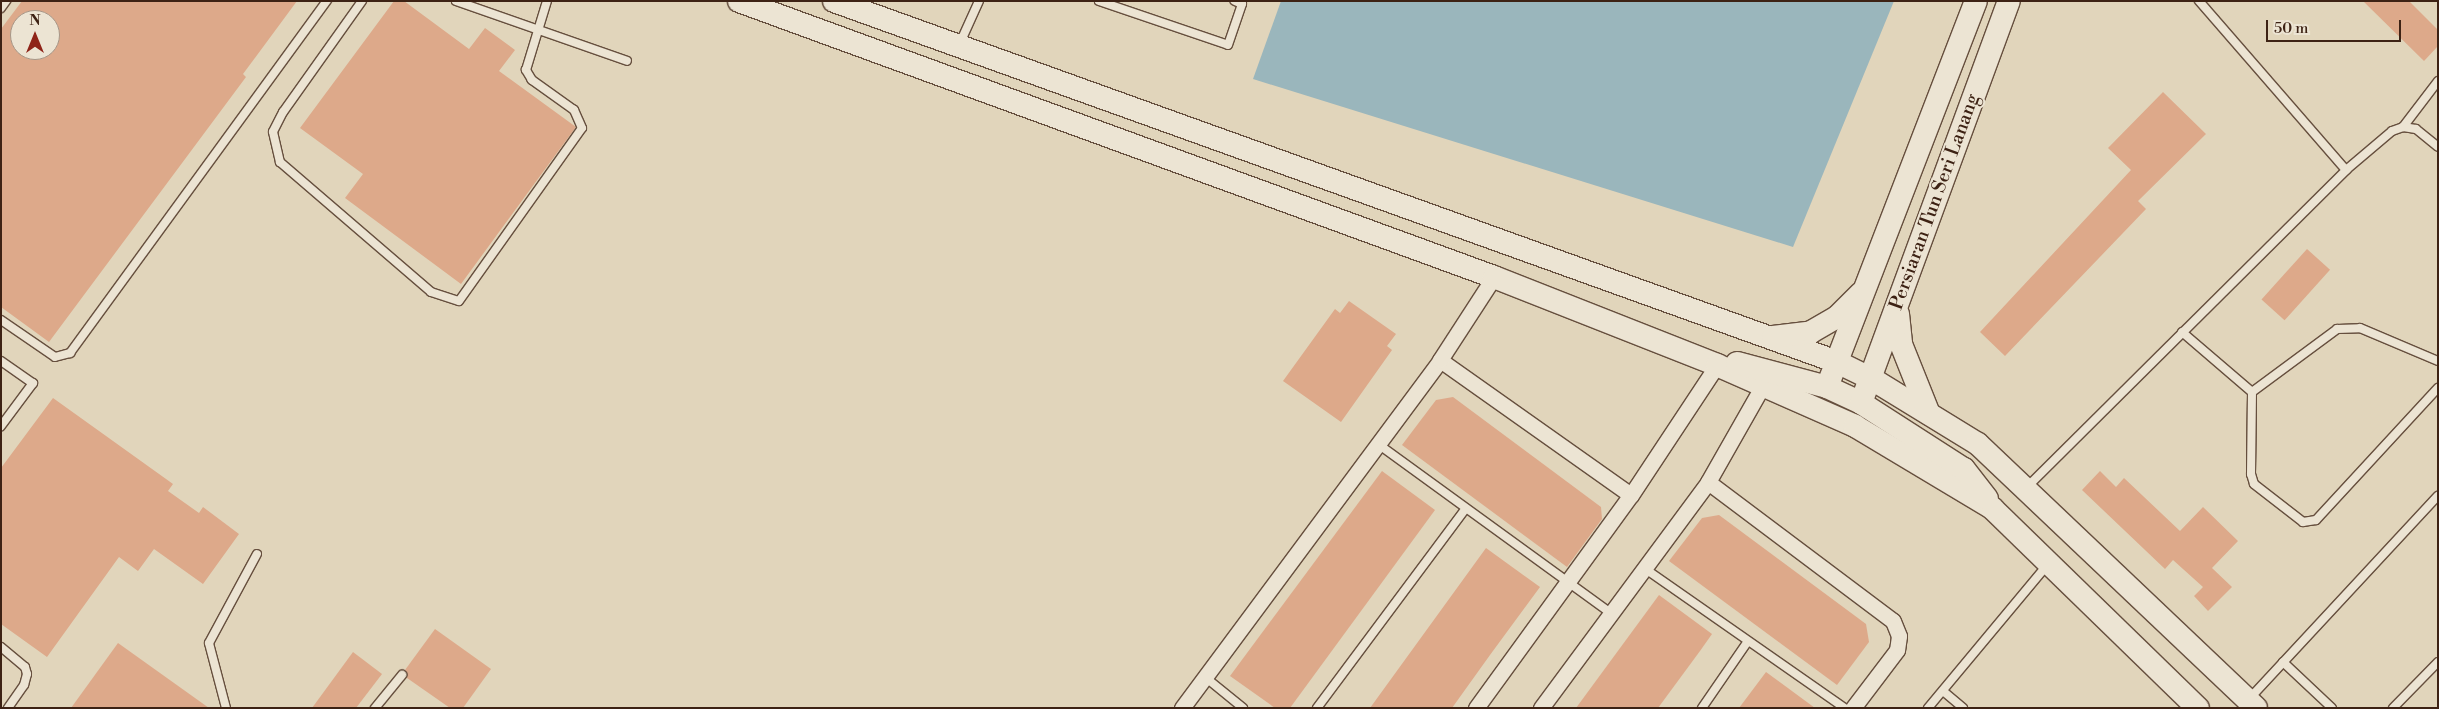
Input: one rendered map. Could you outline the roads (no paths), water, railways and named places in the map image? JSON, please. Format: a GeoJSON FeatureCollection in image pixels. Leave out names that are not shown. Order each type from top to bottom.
{"type":"FeatureCollection","features":[{"type":"Feature","properties":{"kind":"street"},"geometry":{"type":"LineString","coordinates":[[738,1],[1494,277],[1709,362],[1855,426],[1992,508],[2051,561],[2198,708]]}},
{"type":"Feature","properties":{"kind":"street"},"geometry":{"type":"LineString","coordinates":[[834,1],[958,48],[1102,96],[1770,337],[1837,362],[1872,379],[1978,444],[2027,487],[2252,704]]}},
{"type":"Feature","properties":{"kind":"street","name":"Persiaran Tun Seri Lanang"},"geometry":{"type":"LineString","coordinates":[[1827,387],[1976,1]]}},
{"type":"Feature","properties":{"kind":"street","name":"Persiaran Tun Seri Lanang"},"geometry":{"type":"LineString","coordinates":[[1861,403],[1872,379],[2009,1]]}},
{"type":"Feature","properties":{"kind":"street"},"geometry":{"type":"LineString","coordinates":[[1090,129],[1102,96]]}},
{"type":"Feature","properties":{"kind":"street"},"geometry":{"type":"LineString","coordinates":[[1182,708],[1440,360],[1494,277]]}},
{"type":"Feature","properties":{"kind":"street"},"geometry":{"type":"LineString","coordinates":[[1770,337],[1811,332],[1837,317],[1865,290]]}},
{"type":"Feature","properties":{"kind":"street"},"geometry":{"type":"LineString","coordinates":[[1897,308],[1901,344],[1929,414]]}},
{"type":"Feature","properties":{"kind":"street"},"geometry":{"type":"LineString","coordinates":[[1440,360],[1631,494]]}},
{"type":"Feature","properties":{"kind":"street"},"geometry":{"type":"LineString","coordinates":[[1709,362],[1754,366],[1827,387],[1861,403],[1964,470],[1992,508]]}},
{"type":"Feature","properties":{"kind":"street"},"geometry":{"type":"LineString","coordinates":[[1476,708],[1631,494],[1709,362]]}},
{"type":"Feature","properties":{"kind":"street"},"geometry":{"type":"LineString","coordinates":[[1541,708],[1708,482],[1763,385]]}},
{"type":"Feature","properties":{"kind":"street"},"geometry":{"type":"LineString","coordinates":[[1708,482],[1892,621],[1899,636],[1897,650],[1853,708]]}},
{"type":"Feature","properties":{"kind":"lane"},"geometry":{"type":"LineString","coordinates":[[1,8],[6,1]]}},
{"type":"Feature","properties":{"kind":"lane"},"geometry":{"type":"LineString","coordinates":[[1,320],[55,357],[70,353],[327,1]]}},
{"type":"Feature","properties":{"kind":"lane"},"geometry":{"type":"LineString","coordinates":[[362,1],[283,112],[273,132],[280,162],[431,292],[459,301],[582,128],[574,110],[532,80],[526,70],[547,1]]}},
{"type":"Feature","properties":{"kind":"lane"},"geometry":{"type":"LineString","coordinates":[[456,1],[627,61]]}},
{"type":"Feature","properties":{"kind":"lane"},"geometry":{"type":"LineString","coordinates":[[958,48],[979,1]]}},
{"type":"Feature","properties":{"kind":"lane"},"geometry":{"type":"LineString","coordinates":[[1099,1],[1228,45],[1240,2]]}},
{"type":"Feature","properties":{"kind":"lane"},"geometry":{"type":"LineString","coordinates":[[2199,1],[2346,170]]}},
{"type":"Feature","properties":{"kind":"lane"},"geometry":{"type":"LineString","coordinates":[[2403,127],[2438,81]]}},
{"type":"Feature","properties":{"kind":"lane"},"geometry":{"type":"LineString","coordinates":[[2027,487],[2346,170],[2392,131],[2403,127],[2416,129],[2438,147]]}},
{"type":"Feature","properties":{"kind":"lane"},"geometry":{"type":"LineString","coordinates":[[2252,392],[2337,328],[2360,328],[2438,361]]}},
{"type":"Feature","properties":{"kind":"lane"},"geometry":{"type":"LineString","coordinates":[[2182,332],[2252,392]]}},
{"type":"Feature","properties":{"kind":"lane"},"geometry":{"type":"LineString","coordinates":[[1,361],[33,383],[1,426]]}},
{"type":"Feature","properties":{"kind":"lane"},"geometry":{"type":"LineString","coordinates":[[2252,392],[2251,474],[2254,484],[2303,522],[2316,520],[2438,388]]}},
{"type":"Feature","properties":{"kind":"lane"},"geometry":{"type":"LineString","coordinates":[[1378,444],[1611,614]]}},
{"type":"Feature","properties":{"kind":"lane"},"geometry":{"type":"LineString","coordinates":[[2252,704],[2283,662],[2438,496]]}},
{"type":"Feature","properties":{"kind":"lane"},"geometry":{"type":"LineString","coordinates":[[1317,708],[1466,508]]}},
{"type":"Feature","properties":{"kind":"lane"},"geometry":{"type":"LineString","coordinates":[[226,708],[209,643],[257,554]]}},
{"type":"Feature","properties":{"kind":"lane"},"geometry":{"type":"LineString","coordinates":[[1928,708],[2051,561]]}},
{"type":"Feature","properties":{"kind":"lane"},"geometry":{"type":"LineString","coordinates":[[1644,568],[1845,708]]}},
{"type":"Feature","properties":{"kind":"lane"},"geometry":{"type":"LineString","coordinates":[[1702,708],[1748,641]]}},
{"type":"Feature","properties":{"kind":"lane"},"geometry":{"type":"LineString","coordinates":[[1,647],[25,667],[27,674],[24,685],[8,708]]}},
{"type":"Feature","properties":{"kind":"lane"},"geometry":{"type":"LineString","coordinates":[[2283,662],[2332,708]]}},
{"type":"Feature","properties":{"kind":"lane"},"geometry":{"type":"LineString","coordinates":[[2393,708],[2438,662]]}},
{"type":"Feature","properties":{"kind":"lane"},"geometry":{"type":"LineString","coordinates":[[375,708],[402,674]]}},
{"type":"Feature","properties":{"kind":"lane"},"geometry":{"type":"LineString","coordinates":[[1205,677],[1243,708]]}},
{"type":"Feature","properties":{"kind":"lane"},"geometry":{"type":"LineString","coordinates":[[1943,691],[1963,708]]}},
{"type":"Feature","properties":{"kind":"water"},"geometry":{"type":"Polygon","coordinates":[[[1281,1],[1894,1],[1793,247],[1253,79],[1281,1]]]}}]}
